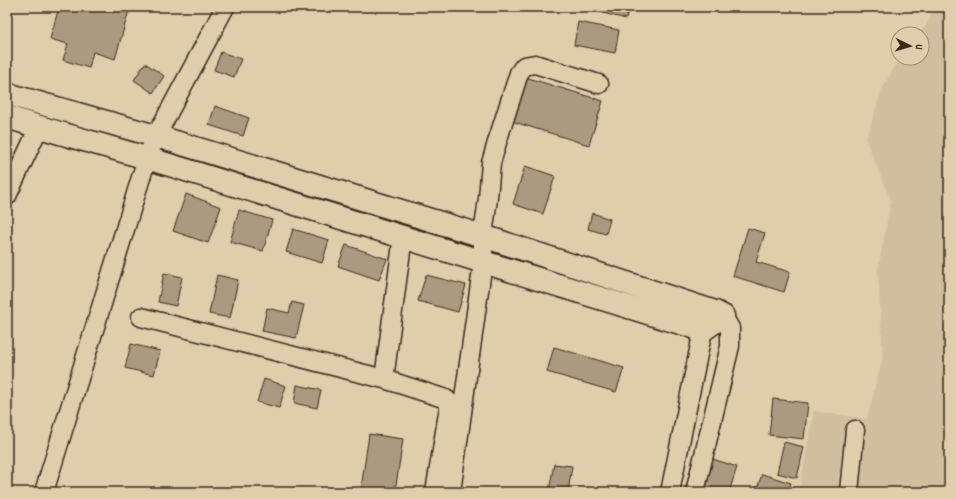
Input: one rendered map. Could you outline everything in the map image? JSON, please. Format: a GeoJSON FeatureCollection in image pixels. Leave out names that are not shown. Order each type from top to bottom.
{"type":"FeatureCollection","features":[{"type":"Feature","properties":{"kind":"highway"},"geometry":{"type":"LineString","coordinates":[[7,94],[156,136],[483,236],[715,312],[723,316],[703,330],[403,236],[7,117]]}},
{"type":"Feature","properties":{"kind":"street"},"geometry":{"type":"LineString","coordinates":[[44,492],[147,158],[156,136],[225,7]]}},
{"type":"Feature","properties":{"kind":"street"},"geometry":{"type":"LineString","coordinates":[[451,492],[483,262],[483,236],[491,163],[519,73],[524,66],[535,64],[599,84]]}},
{"type":"Feature","properties":{"kind":"street"},"geometry":{"type":"LineString","coordinates":[[7,196],[39,127]]}},
{"type":"Feature","properties":{"kind":"street"},"geometry":{"type":"LineString","coordinates":[[288,201],[295,178]]}},
{"type":"Feature","properties":{"kind":"street"},"geometry":{"type":"LineString","coordinates":[[384,379],[403,236]]}},
{"type":"Feature","properties":{"kind":"street"},"geometry":{"type":"LineString","coordinates":[[695,492],[730,346],[730,328],[723,316]]}},
{"type":"Feature","properties":{"kind":"street"},"geometry":{"type":"LineString","coordinates":[[141,317],[384,379],[446,399],[449,402],[449,407],[435,492]]}},
{"type":"Feature","properties":{"kind":"street"},"geometry":{"type":"LineString","coordinates":[[670,492],[703,330]]}},
{"type":"Feature","properties":{"kind":"street"},"geometry":{"type":"LineString","coordinates":[[851,491],[855,430]]}},
{"type":"Feature","properties":{"kind":"shaded area"},"geometry":{"type":"Polygon","coordinates":[[[932,7],[949,7],[949,492],[799,492],[814,411],[867,419],[883,357],[878,269],[891,201],[866,140],[882,89],[895,66],[930,66],[930,26],[926,26],[933,11],[932,7]]]}},
{"type":"Feature","properties":{"kind":"building"},"geometry":{"type":"Polygon","coordinates":[[[59,7],[130,7],[115,59],[93,52],[89,68],[63,60],[68,44],[50,39],[59,7]]]}},
{"type":"Feature","properties":{"kind":"building"},"geometry":{"type":"Polygon","coordinates":[[[629,7],[626,19],[584,8],[629,7]]]}},
{"type":"Feature","properties":{"kind":"building"},"geometry":{"type":"Polygon","coordinates":[[[578,22],[619,30],[615,53],[574,45],[578,22]]]}},
{"type":"Feature","properties":{"kind":"building"},"geometry":{"type":"Polygon","coordinates":[[[221,52],[241,59],[234,77],[214,70],[221,52]]]}},
{"type":"Feature","properties":{"kind":"building"},"geometry":{"type":"Polygon","coordinates":[[[145,63],[164,76],[153,93],[134,80],[145,63]]]}},
{"type":"Feature","properties":{"kind":"building"},"geometry":{"type":"Polygon","coordinates":[[[525,77],[603,101],[589,145],[511,121],[525,77]]]}},
{"type":"Feature","properties":{"kind":"building"},"geometry":{"type":"Polygon","coordinates":[[[215,106],[249,118],[243,136],[209,125],[215,106]]]}},
{"type":"Feature","properties":{"kind":"building"},"geometry":{"type":"Polygon","coordinates":[[[525,166],[555,176],[543,214],[513,204],[525,166]]]}},
{"type":"Feature","properties":{"kind":"building"},"geometry":{"type":"Polygon","coordinates":[[[186,194],[221,207],[208,243],[173,231],[186,194]]]}},
{"type":"Feature","properties":{"kind":"building"},"geometry":{"type":"Polygon","coordinates":[[[239,210],[272,220],[263,251],[230,242],[239,210]]]}},
{"type":"Feature","properties":{"kind":"building"},"geometry":{"type":"Polygon","coordinates":[[[592,213],[610,219],[606,234],[588,229],[592,213]]]}},
{"type":"Feature","properties":{"kind":"building"},"geometry":{"type":"Polygon","coordinates":[[[748,228],[765,233],[756,262],[790,272],[784,292],[733,276],[748,228]]]}},
{"type":"Feature","properties":{"kind":"building"},"geometry":{"type":"Polygon","coordinates":[[[293,229],[329,240],[322,263],[286,252],[293,229]]]}},
{"type":"Feature","properties":{"kind":"building"},"geometry":{"type":"Polygon","coordinates":[[[346,245],[387,259],[379,280],[338,266],[346,245]]]}},
{"type":"Feature","properties":{"kind":"building"},"geometry":{"type":"Polygon","coordinates":[[[164,273],[182,277],[176,306],[158,302],[164,273]]]}},
{"type":"Feature","properties":{"kind":"building"},"geometry":{"type":"Polygon","coordinates":[[[217,275],[238,280],[230,318],[209,314],[217,275]]]}},
{"type":"Feature","properties":{"kind":"building"},"geometry":{"type":"Polygon","coordinates":[[[426,275],[466,285],[458,312],[418,301],[426,275]]]}},
{"type":"Feature","properties":{"kind":"building"},"geometry":{"type":"Polygon","coordinates":[[[292,302],[304,305],[296,338],[262,331],[267,308],[289,313],[292,302]]]}},
{"type":"Feature","properties":{"kind":"building"},"geometry":{"type":"Polygon","coordinates":[[[131,344],[160,351],[154,375],[125,368],[131,344]]]}},
{"type":"Feature","properties":{"kind":"building"},"geometry":{"type":"Polygon","coordinates":[[[554,347],[624,368],[616,392],[547,372],[554,347]]]}},
{"type":"Feature","properties":{"kind":"building"},"geometry":{"type":"Polygon","coordinates":[[[264,379],[286,386],[279,408],[257,402],[264,379]]]}},
{"type":"Feature","properties":{"kind":"building"},"geometry":{"type":"Polygon","coordinates":[[[297,385],[321,390],[317,408],[294,403],[297,385]]]}},
{"type":"Feature","properties":{"kind":"building"},"geometry":{"type":"Polygon","coordinates":[[[773,399],[808,403],[804,439],[769,435],[773,399]]]}},
{"type":"Feature","properties":{"kind":"building"},"geometry":{"type":"Polygon","coordinates":[[[369,434],[403,439],[395,492],[380,492],[361,489],[369,434]]]}},
{"type":"Feature","properties":{"kind":"building"},"geometry":{"type":"Polygon","coordinates":[[[784,442],[804,447],[797,478],[777,473],[784,442]]]}},
{"type":"Feature","properties":{"kind":"building"},"geometry":{"type":"Polygon","coordinates":[[[710,458],[737,467],[729,492],[700,492],[710,458]]]}},
{"type":"Feature","properties":{"kind":"building"},"geometry":{"type":"Polygon","coordinates":[[[554,464],[572,466],[568,492],[549,491],[554,464]]]}},
{"type":"Feature","properties":{"kind":"building"},"geometry":{"type":"Polygon","coordinates":[[[762,474],[791,483],[788,492],[756,492],[762,474]]]}}]}
